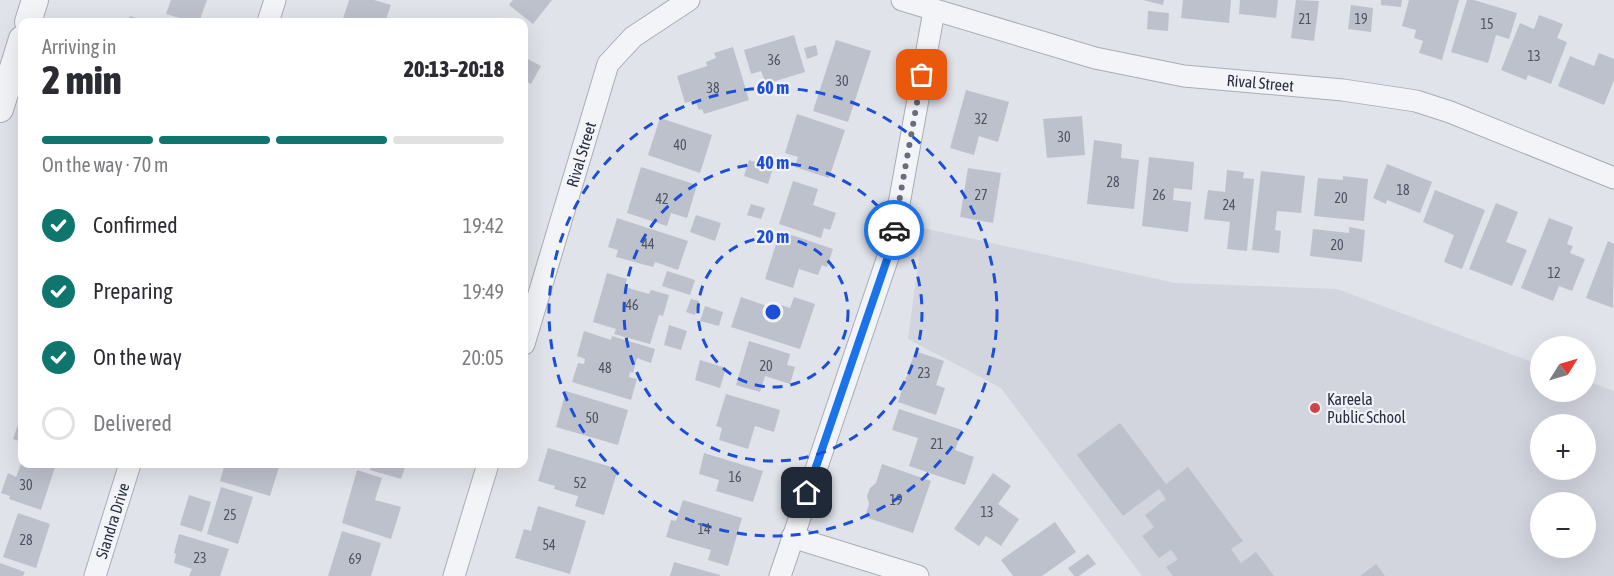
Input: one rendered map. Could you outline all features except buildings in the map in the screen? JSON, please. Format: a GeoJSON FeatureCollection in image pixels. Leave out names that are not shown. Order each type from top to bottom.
{"type":"FeatureCollection","features":[{"type":"Feature","properties":{"kind":"street"},"geometry":{"type":"LineString","coordinates":[[29,18],[35,0]]}},
{"type":"Feature","properties":{"kind":"street"},"geometry":{"type":"LineString","coordinates":[[269,18],[275,0]]}},
{"type":"Feature","properties":{"kind":"street","name":"Rival Street"},"geometry":{"type":"LineString","coordinates":[[528,331],[608,64],[633,38],[689,0]]}},
{"type":"Feature","properties":{"kind":"street","name":"Rival Street"},"geometry":{"type":"LineString","coordinates":[[902,0],[1095,58],[1185,76],[1342,90],[1416,101],[1450,112],[1614,178]]}},
{"type":"Feature","properties":{"kind":"street"},"geometry":{"type":"LineString","coordinates":[[780,576],[891,248],[934,10]]}},
{"type":"Feature","properties":{"kind":"street"},"geometry":{"type":"LineString","coordinates":[[0,109],[18,52]]}},
{"type":"Feature","properties":{"kind":"street","name":"Siandra Drive"},"geometry":{"type":"LineString","coordinates":[[94,576],[129,468]]}},
{"type":"Feature","properties":{"kind":"street"},"geometry":{"type":"LineString","coordinates":[[454,576],[487,468]]}},
{"type":"Feature","properties":{"kind":"street"},"geometry":{"type":"LineString","coordinates":[[792,537],[918,576]]}},
{"type":"Feature","properties":{"kind":"shaded area","name":"Kareela Public School"},"geometry":{"type":"Polygon","coordinates":[[[923,228],[1175,283],[1337,289],[1530,361],[1530,402],[1596,402],[1596,385],[1614,391],[1614,576],[1142,576],[1001,388],[908,339],[923,228]]]}},
{"type":"Feature","properties":{"kind":"way so far"},"geometry":{"type":"LineString","coordinates":[[894,230],[922,75]]}},
{"type":"Feature","properties":{"kind":"place","name":"Kareela Public School"},"geometry":{"type":"Point","coordinates":[1315,408]}},
{"type":"Feature","properties":{"kind":"route"},"geometry":{"type":"LineString","coordinates":[[807,493],[891,248],[894,230]]}}]}
